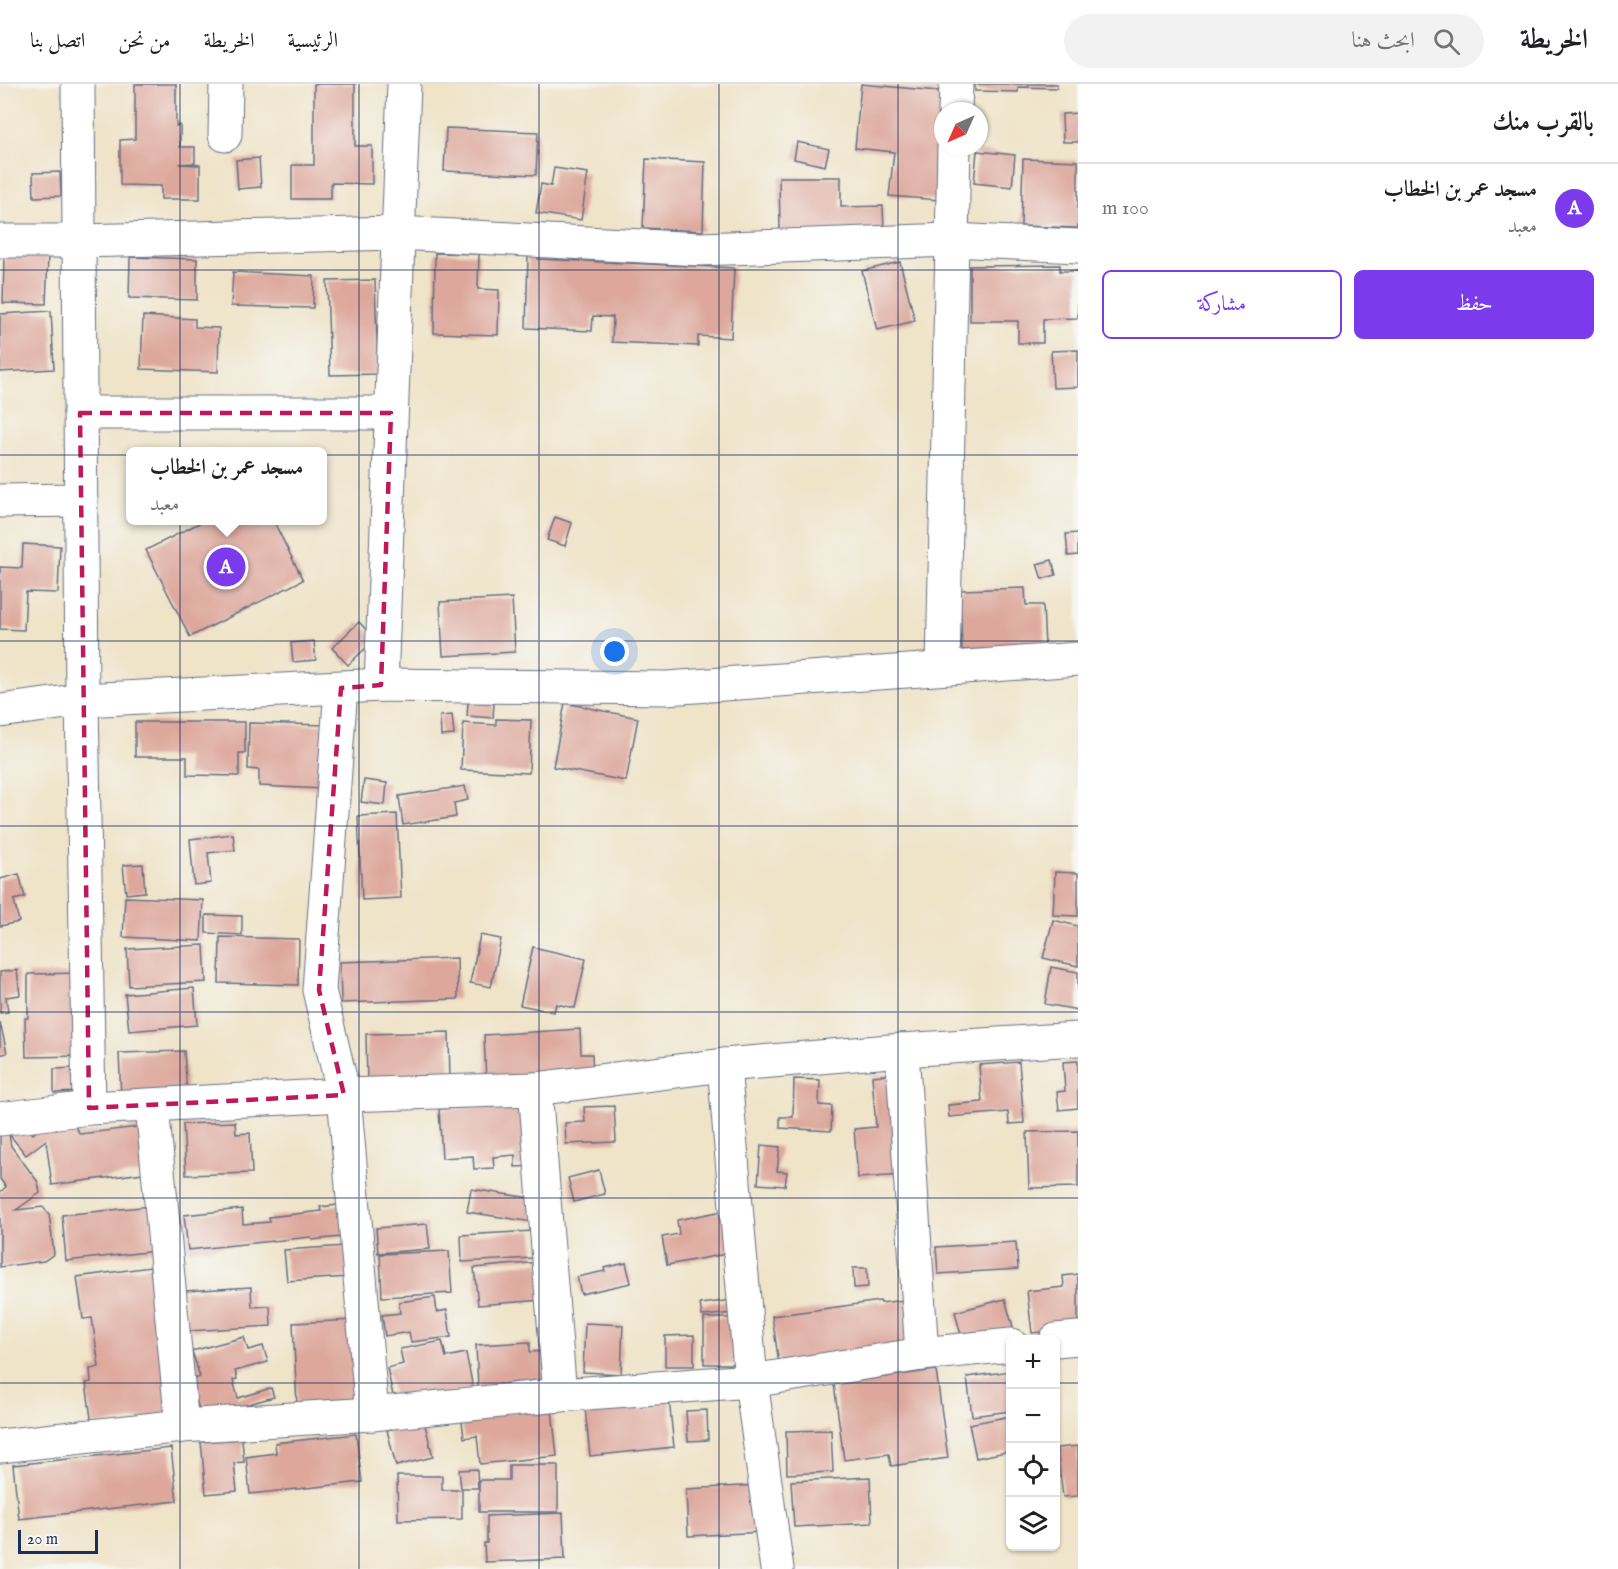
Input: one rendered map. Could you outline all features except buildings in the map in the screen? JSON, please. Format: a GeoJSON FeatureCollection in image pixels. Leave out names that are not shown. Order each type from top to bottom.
{"type":"FeatureCollection","features":[{"type":"Feature","properties":{"kind":"street"},"geometry":{"type":"LineString","coordinates":[[78,84],[82,700],[90,1108]]}},
{"type":"Feature","properties":{"kind":"street"},"geometry":{"type":"LineString","coordinates":[[225,135],[226,84]]}},
{"type":"Feature","properties":{"kind":"street"},"geometry":{"type":"LineString","coordinates":[[381,685],[404,84]]}},
{"type":"Feature","properties":{"kind":"street"},"geometry":{"type":"LineString","coordinates":[[955,102],[956,84]]}},
{"type":"Feature","properties":{"kind":"street"},"geometry":{"type":"LineString","coordinates":[[943,667],[954,156]]}},
{"type":"Feature","properties":{"kind":"street"},"geometry":{"type":"LineString","coordinates":[[0,241],[397,233],[700,249],[952,240],[1078,246]]}},
{"type":"Feature","properties":{"kind":"street"},"geometry":{"type":"LineString","coordinates":[[80,413],[391,413]]}},
{"type":"Feature","properties":{"kind":"street"},"geometry":{"type":"LineString","coordinates":[[0,501],[81,500]]}},
{"type":"Feature","properties":{"kind":"street"},"geometry":{"type":"LineString","coordinates":[[0,711],[82,700],[381,685],[667,688],[1078,659]]}},
{"type":"Feature","properties":{"kind":"street"},"geometry":{"type":"LineString","coordinates":[[341,688],[319,990],[344,1095],[372,1414]]}},
{"type":"Feature","properties":{"kind":"street"},"geometry":{"type":"LineString","coordinates":[[0,1119],[90,1108],[344,1095],[535,1089],[724,1065],[902,1050],[1078,1039]]}},
{"type":"Feature","properties":{"kind":"street"},"geometry":{"type":"LineString","coordinates":[[902,1050],[922,1353]]}},
{"type":"Feature","properties":{"kind":"street"},"geometry":{"type":"LineString","coordinates":[[724,1065],[752,1380],[777,1569]]}},
{"type":"Feature","properties":{"kind":"street"},"geometry":{"type":"LineString","coordinates":[[535,1089],[560,1395]]}},
{"type":"Feature","properties":{"kind":"street"},"geometry":{"type":"LineString","coordinates":[[152,1106],[182,1426]]}},
{"type":"Feature","properties":{"kind":"street"},"geometry":{"type":"LineString","coordinates":[[1060,1340],[1078,1338]]}},
{"type":"Feature","properties":{"kind":"street"},"geometry":{"type":"LineString","coordinates":[[0,1446],[182,1426],[372,1414],[560,1395],[752,1380],[922,1353],[1006,1345]]}},
{"type":"Feature","properties":{"kind":"highlighted area"},"geometry":{"type":"Polygon","coordinates":[[[80,413],[391,413],[381,685],[341,688],[319,990],[344,1095],[89,1108],[80,413]]]}},
{"type":"Feature","properties":{"kind":"place","name":"مسجد عمر بن الخطاب"},"geometry":{"type":"Point","coordinates":[226,567]}}]}
